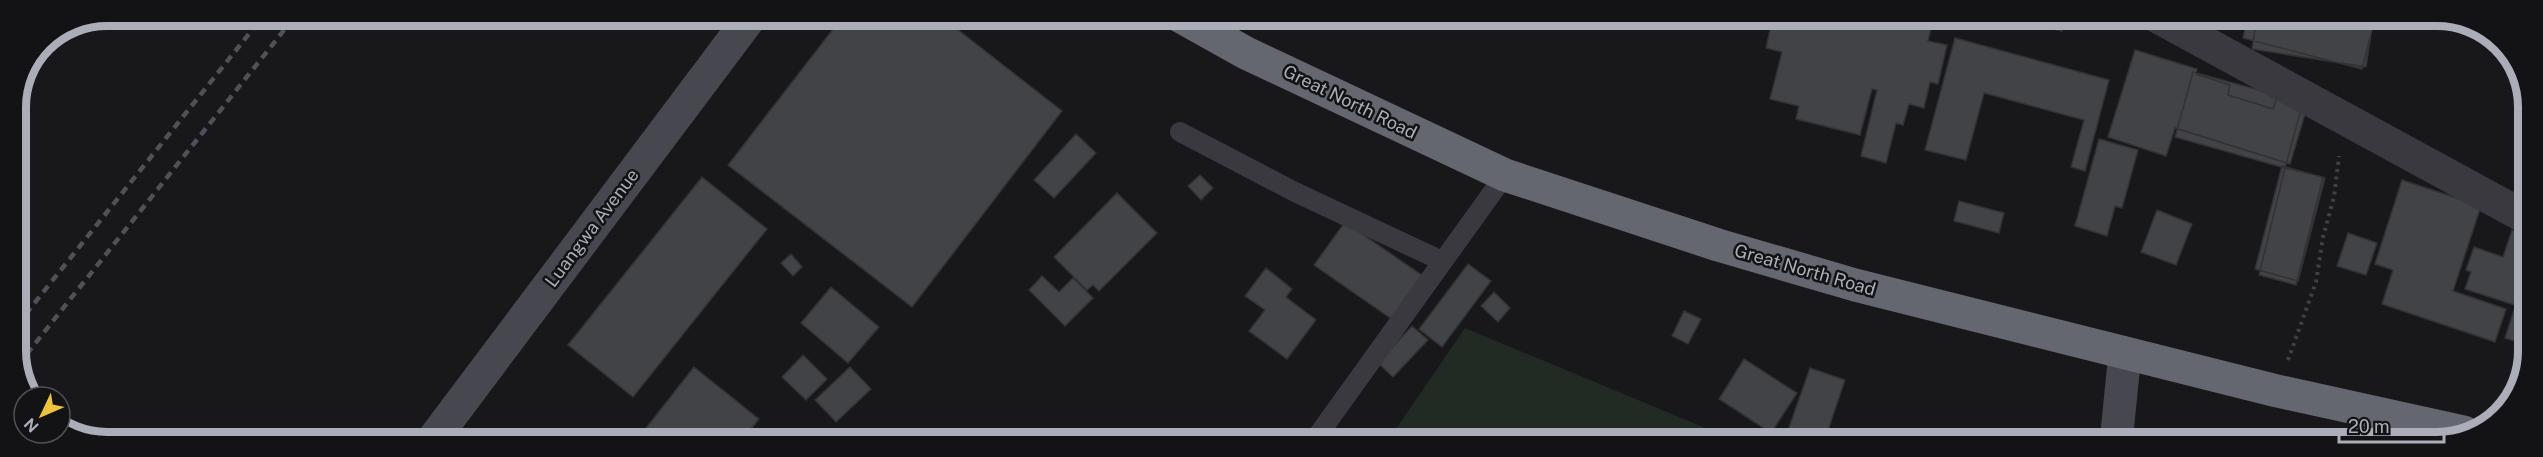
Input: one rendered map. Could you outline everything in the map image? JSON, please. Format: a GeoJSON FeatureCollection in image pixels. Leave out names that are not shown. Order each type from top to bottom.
{"type":"FeatureCollection","features":[{"type":"Feature","properties":{"kind":"highway","name":"Great North Road"},"geometry":{"type":"LineString","coordinates":[[1196,25],[1246,53],[1505,175],[1718,245],[1810,272],[2277,391],[2453,430]]}},
{"type":"Feature","properties":{"kind":"main road","name":"Luangwa Avenue"},"geometry":{"type":"LineString","coordinates":[[441,432],[745,25]]}},
{"type":"Feature","properties":{"kind":"main road"},"geometry":{"type":"LineString","coordinates":[[2117,432],[2125,352]]}},
{"type":"Feature","properties":{"kind":"street"},"geometry":{"type":"LineString","coordinates":[[2173,25],[2518,213]]}},
{"type":"Feature","properties":{"kind":"lane"},"geometry":{"type":"LineString","coordinates":[[1180,132],[1295,192],[1442,261]]}},
{"type":"Feature","properties":{"kind":"lane"},"geometry":{"type":"LineString","coordinates":[[1320,432],[1505,175]]}},
{"type":"Feature","properties":{"kind":"path"},"geometry":{"type":"LineString","coordinates":[[2277,391],[2316,282],[2323,237],[2334,197],[2343,116]]}},
{"type":"Feature","properties":{"kind":"shaded area"},"geometry":{"type":"Polygon","coordinates":[[[1465,328],[1715,432],[1394,432],[1465,328]]]}},
{"type":"Feature","properties":{"kind":"building"},"geometry":{"type":"Polygon","coordinates":[[[836,25],[952,25],[1062,111],[912,307],[728,165],[836,25]]]}},
{"type":"Feature","properties":{"kind":"building"},"geometry":{"type":"Polygon","coordinates":[[[1771,25],[1932,25],[1928,41],[1947,45],[1938,84],[1930,82],[1924,108],[1909,104],[1903,125],[1896,123],[1886,163],[1861,156],[1877,90],[1872,89],[1860,135],[1796,119],[1799,106],[1770,99],[1782,52],[1766,48],[1771,25]]]}},
{"type":"Feature","properties":{"kind":"building"},"geometry":{"type":"Polygon","coordinates":[[[2049,25],[2063,25],[2062,31],[2048,28],[2049,25]]]}},
{"type":"Feature","properties":{"kind":"building"},"geometry":{"type":"Polygon","coordinates":[[[2246,25],[2373,26],[2362,69],[2243,38],[2246,25]]]}},
{"type":"Feature","properties":{"kind":"building"},"geometry":{"type":"Polygon","coordinates":[[[2256,25],[2372,25],[2366,67],[2252,49],[2256,25]]]}},
{"type":"Feature","properties":{"kind":"building"},"geometry":{"type":"Polygon","coordinates":[[[1955,38],[2109,80],[2085,171],[2071,167],[2084,120],[1984,93],[1966,160],[1925,150],[1955,38]]]}},
{"type":"Feature","properties":{"kind":"building"},"geometry":{"type":"Polygon","coordinates":[[[2135,50],[2197,69],[2196,74],[2230,85],[2228,95],[2273,109],[2278,95],[2308,104],[2290,164],[2175,128],[2166,156],[2108,137],[2135,50]]]}},
{"type":"Feature","properties":{"kind":"building"},"geometry":{"type":"Polygon","coordinates":[[[2193,72],[2303,102],[2285,168],[2175,137],[2193,72]]]}},
{"type":"Feature","properties":{"kind":"building"},"geometry":{"type":"Polygon","coordinates":[[[1076,134],[1096,153],[1054,198],[1034,180],[1076,134]]]}},
{"type":"Feature","properties":{"kind":"building"},"geometry":{"type":"Polygon","coordinates":[[[2099,139],[2138,150],[2122,208],[2115,206],[2107,236],[2075,226],[2099,139]]]}},
{"type":"Feature","properties":{"kind":"building"},"geometry":{"type":"Polygon","coordinates":[[[2282,166],[2325,178],[2298,281],[2255,269],[2282,166]]]}},
{"type":"Feature","properties":{"kind":"building"},"geometry":{"type":"Polygon","coordinates":[[[2285,168],[2323,177],[2296,285],[2259,275],[2285,168]]]}},
{"type":"Feature","properties":{"kind":"building"},"geometry":{"type":"Polygon","coordinates":[[[1200,175],[1213,188],[1201,200],[1188,186],[1200,175]]]}},
{"type":"Feature","properties":{"kind":"building"},"geometry":{"type":"Polygon","coordinates":[[[702,177],[767,229],[633,397],[568,345],[702,177]]]}},
{"type":"Feature","properties":{"kind":"building"},"geometry":{"type":"Polygon","coordinates":[[[2402,180],[2481,206],[2453,291],[2506,309],[2495,342],[2382,304],[2393,270],[2375,264],[2402,180]]]}},
{"type":"Feature","properties":{"kind":"building"},"geometry":{"type":"Polygon","coordinates":[[[1117,193],[1157,233],[1099,291],[1093,285],[1087,290],[1054,257],[1117,193]]]}},
{"type":"Feature","properties":{"kind":"building"},"geometry":{"type":"Polygon","coordinates":[[[1959,201],[2004,213],[1999,233],[1954,221],[1959,201]]]}},
{"type":"Feature","properties":{"kind":"building"},"geometry":{"type":"Polygon","coordinates":[[[2157,210],[2192,224],[2176,265],[2141,252],[2157,210]]]}},
{"type":"Feature","properties":{"kind":"building"},"geometry":{"type":"Polygon","coordinates":[[[1345,222],[1423,276],[1393,320],[1314,265],[1345,222]]]}},
{"type":"Feature","properties":{"kind":"building"},"geometry":{"type":"Polygon","coordinates":[[[2512,230],[2518,232],[2518,306],[2465,289],[2471,272],[2466,270],[2474,247],[2503,257],[2512,230]]]}},
{"type":"Feature","properties":{"kind":"building"},"geometry":{"type":"Polygon","coordinates":[[[2348,233],[2377,243],[2366,275],[2337,266],[2348,233]]]}},
{"type":"Feature","properties":{"kind":"building"},"geometry":{"type":"Polygon","coordinates":[[[791,254],[802,267],[793,276],[781,263],[791,254]]]}},
{"type":"Feature","properties":{"kind":"building"},"geometry":{"type":"Polygon","coordinates":[[[1468,264],[1491,281],[1442,347],[1419,329],[1468,264]]]}},
{"type":"Feature","properties":{"kind":"building"},"geometry":{"type":"Polygon","coordinates":[[[1266,268],[1292,289],[1286,297],[1316,320],[1287,359],[1249,331],[1265,310],[1245,296],[1266,268]]]}},
{"type":"Feature","properties":{"kind":"building"},"geometry":{"type":"Polygon","coordinates":[[[1042,276],[1059,292],[1073,278],[1093,298],[1065,326],[1029,290],[1042,276]]]}},
{"type":"Feature","properties":{"kind":"building"},"geometry":{"type":"Polygon","coordinates":[[[831,287],[879,327],[848,363],[801,323],[831,287]]]}},
{"type":"Feature","properties":{"kind":"building"},"geometry":{"type":"Polygon","coordinates":[[[1494,292],[1510,308],[1498,322],[1481,306],[1494,292]]]}},
{"type":"Feature","properties":{"kind":"building"},"geometry":{"type":"Polygon","coordinates":[[[2514,310],[2518,312],[2518,342],[2505,338],[2514,310]]]}},
{"type":"Feature","properties":{"kind":"building"},"geometry":{"type":"Polygon","coordinates":[[[1684,311],[1701,319],[1688,344],[1672,336],[1684,311]]]}},
{"type":"Feature","properties":{"kind":"building"},"geometry":{"type":"Polygon","coordinates":[[[1412,326],[1428,340],[1393,377],[1378,363],[1412,326]]]}},
{"type":"Feature","properties":{"kind":"building"},"geometry":{"type":"Polygon","coordinates":[[[803,355],[827,379],[806,400],[782,377],[803,355]]]}},
{"type":"Feature","properties":{"kind":"building"},"geometry":{"type":"Polygon","coordinates":[[[1744,359],[1797,393],[1772,432],[1719,399],[1744,359]]]}},
{"type":"Feature","properties":{"kind":"building"},"geometry":{"type":"Polygon","coordinates":[[[694,367],[759,419],[748,432],[643,432],[694,367]]]}},
{"type":"Feature","properties":{"kind":"building"},"geometry":{"type":"Polygon","coordinates":[[[850,367],[871,389],[836,422],[815,400],[850,367]]]}},
{"type":"Feature","properties":{"kind":"building"},"geometry":{"type":"Polygon","coordinates":[[[1810,368],[1845,380],[1827,432],[1788,432],[1810,368]]]}},
{"type":"Feature","properties":{"kind":"railway"},"geometry":{"type":"LineString","coordinates":[[26,314],[256,25]]}},
{"type":"Feature","properties":{"kind":"railway"},"geometry":{"type":"LineString","coordinates":[[26,355],[288,25]]}}]}
